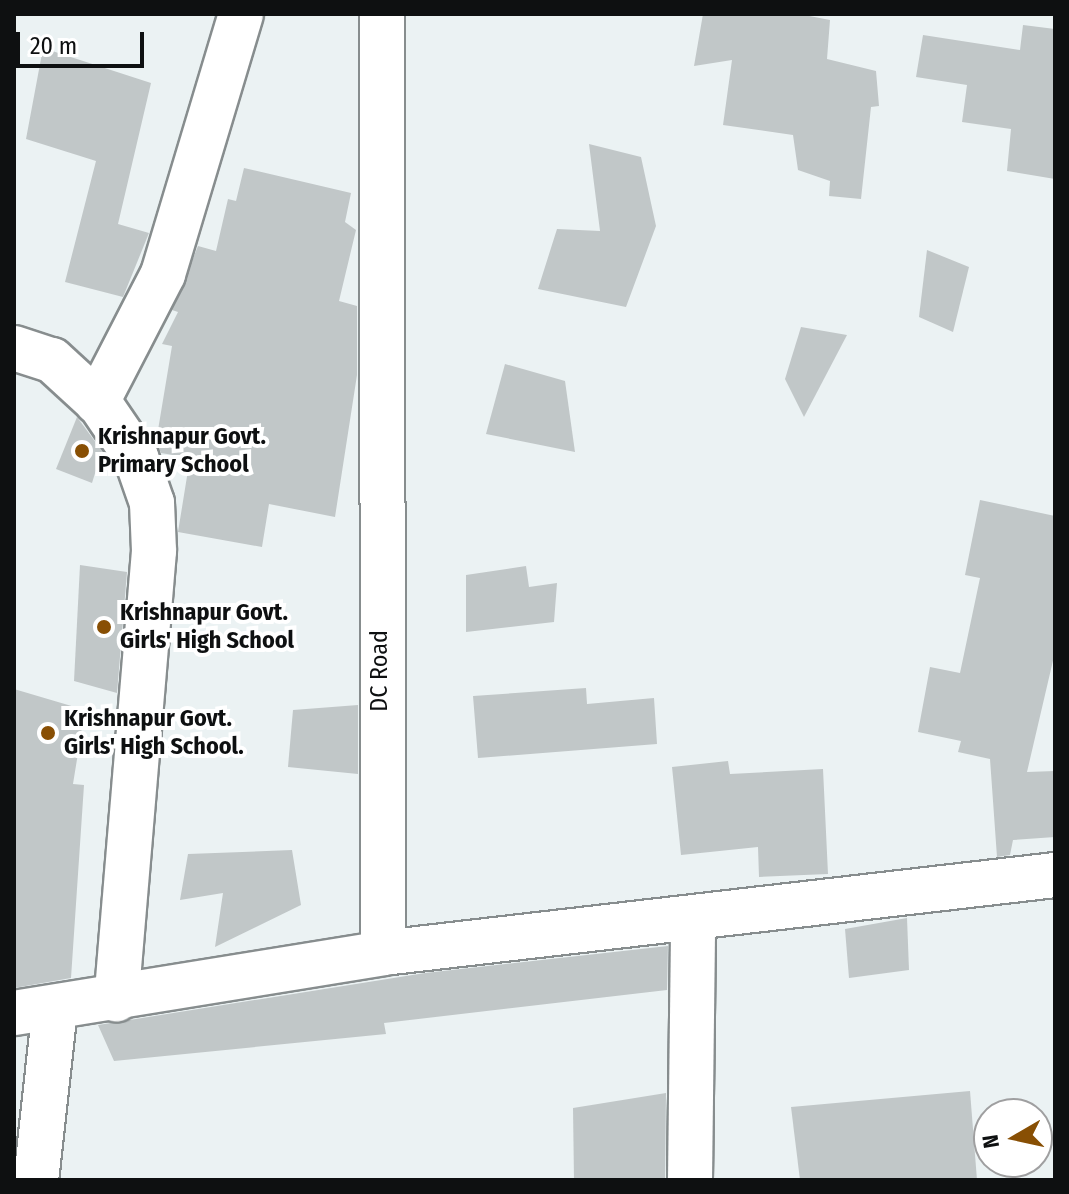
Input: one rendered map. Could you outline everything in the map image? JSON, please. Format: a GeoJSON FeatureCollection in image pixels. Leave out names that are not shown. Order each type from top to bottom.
{"type":"FeatureCollection","features":[{"type":"Feature","properties":{"kind":"street"},"geometry":{"type":"LineString","coordinates":[[97,402],[163,274],[241,14]]}},
{"type":"Feature","properties":{"kind":"street","name":"DC Road"},"geometry":{"type":"LineString","coordinates":[[382,14],[383,953]]}},
{"type":"Feature","properties":{"kind":"street"},"geometry":{"type":"LineString","coordinates":[[14,348],[52,360],[97,402],[136,457],[152,503],[154,551],[116,999]]}},
{"type":"Feature","properties":{"kind":"street"},"geometry":{"type":"LineString","coordinates":[[36,1180],[34,1010],[383,953],[1055,875]]}},
{"type":"Feature","properties":{"kind":"street"},"geometry":{"type":"LineString","coordinates":[[690,1180],[693,918]]}},
{"type":"Feature","properties":{"kind":"building"},"geometry":{"type":"Polygon","coordinates":[[[703,14],[799,14],[830,20],[827,59],[876,71],[879,106],[871,107],[861,199],[829,196],[830,181],[798,170],[793,135],[723,125],[732,60],[694,66],[703,14]]]}},
{"type":"Feature","properties":{"kind":"building"},"geometry":{"type":"Polygon","coordinates":[[[1023,25],[1055,29],[1055,179],[1007,171],[1011,129],[962,122],[967,85],[916,77],[923,35],[1020,50],[1023,25]]]}},
{"type":"Feature","properties":{"kind":"building"},"geometry":{"type":"Polygon","coordinates":[[[43,48],[151,83],[118,224],[149,233],[123,297],[65,282],[96,161],[26,139],[43,48]]]}},
{"type":"Feature","properties":{"kind":"building"},"geometry":{"type":"Polygon","coordinates":[[[589,144],[641,157],[656,226],[626,307],[538,289],[557,229],[600,231],[589,144]]]}},
{"type":"Feature","properties":{"kind":"building"},"geometry":{"type":"Polygon","coordinates":[[[244,168],[351,193],[345,222],[356,230],[339,301],[357,306],[357,375],[335,517],[269,504],[262,547],[178,532],[190,458],[161,453],[156,442],[172,346],[162,344],[178,312],[172,310],[198,246],[216,251],[228,199],[236,201],[244,168]]]}},
{"type":"Feature","properties":{"kind":"building"},"geometry":{"type":"Polygon","coordinates":[[[927,250],[969,267],[953,332],[919,317],[927,250]]]}},
{"type":"Feature","properties":{"kind":"building"},"geometry":{"type":"Polygon","coordinates":[[[801,327],[847,335],[804,417],[785,379],[801,327]]]}},
{"type":"Feature","properties":{"kind":"building"},"geometry":{"type":"Polygon","coordinates":[[[505,364],[565,381],[575,452],[486,434],[505,364]]]}},
{"type":"Feature","properties":{"kind":"building","name":"Krishnapur Govt. Primary School"},"geometry":{"type":"Polygon","coordinates":[[[77,417],[102,451],[92,483],[56,469],[77,417]]]}},
{"type":"Feature","properties":{"kind":"building"},"geometry":{"type":"Polygon","coordinates":[[[980,500],[1055,516],[1055,652],[1027,772],[1055,771],[1055,837],[1013,840],[1010,855],[997,857],[990,759],[958,752],[961,741],[918,732],[930,667],[960,673],[980,578],[965,575],[980,500]]]}},
{"type":"Feature","properties":{"kind":"building","name":"Krishnapur Govt. Girls' High School"},"geometry":{"type":"Polygon","coordinates":[[[80,565],[127,572],[117,693],[74,681],[80,565]]]}},
{"type":"Feature","properties":{"kind":"building"},"geometry":{"type":"Polygon","coordinates":[[[526,566],[529,587],[557,583],[554,622],[466,632],[466,575],[526,566]]]}},
{"type":"Feature","properties":{"kind":"building"},"geometry":{"type":"Polygon","coordinates":[[[586,688],[587,704],[654,698],[657,744],[478,758],[473,696],[586,688]]]}},
{"type":"Feature","properties":{"kind":"building"},"geometry":{"type":"Polygon","coordinates":[[[14,689],[85,710],[73,784],[84,785],[71,978],[14,988],[14,689]]]}},
{"type":"Feature","properties":{"kind":"building"},"geometry":{"type":"Polygon","coordinates":[[[358,705],[358,774],[288,767],[293,710],[358,705]]]}},
{"type":"Feature","properties":{"kind":"building"},"geometry":{"type":"Polygon","coordinates":[[[728,761],[730,774],[823,769],[828,874],[759,877],[758,847],[681,855],[672,767],[728,761]]]}},
{"type":"Feature","properties":{"kind":"building"},"geometry":{"type":"Polygon","coordinates":[[[292,850],[301,905],[215,947],[223,893],[180,900],[188,854],[292,850]]]}},
{"type":"Feature","properties":{"kind":"building"},"geometry":{"type":"Polygon","coordinates":[[[907,918],[909,970],[849,978],[845,929],[907,918]]]}},
{"type":"Feature","properties":{"kind":"building"},"geometry":{"type":"Polygon","coordinates":[[[668,946],[667,990],[384,1023],[386,1034],[114,1061],[98,1025],[425,973],[668,946]]]}},
{"type":"Feature","properties":{"kind":"building"},"geometry":{"type":"Polygon","coordinates":[[[970,1091],[973,1178],[977,1180],[800,1180],[791,1107],[970,1091]]]}},
{"type":"Feature","properties":{"kind":"building"},"geometry":{"type":"Polygon","coordinates":[[[666,1093],[665,1180],[574,1180],[573,1108],[666,1093]]]}},
{"type":"Feature","properties":{"kind":"place","name":"Krishnapur Govt. Primary School"},"geometry":{"type":"Point","coordinates":[82,451]}},
{"type":"Feature","properties":{"kind":"place","name":"Krishnapur Govt. Girls' High School"},"geometry":{"type":"Point","coordinates":[104,627]}},
{"type":"Feature","properties":{"kind":"place","name":"Krishnapur Govt. Girls' High School."},"geometry":{"type":"Point","coordinates":[48,733]}}]}
